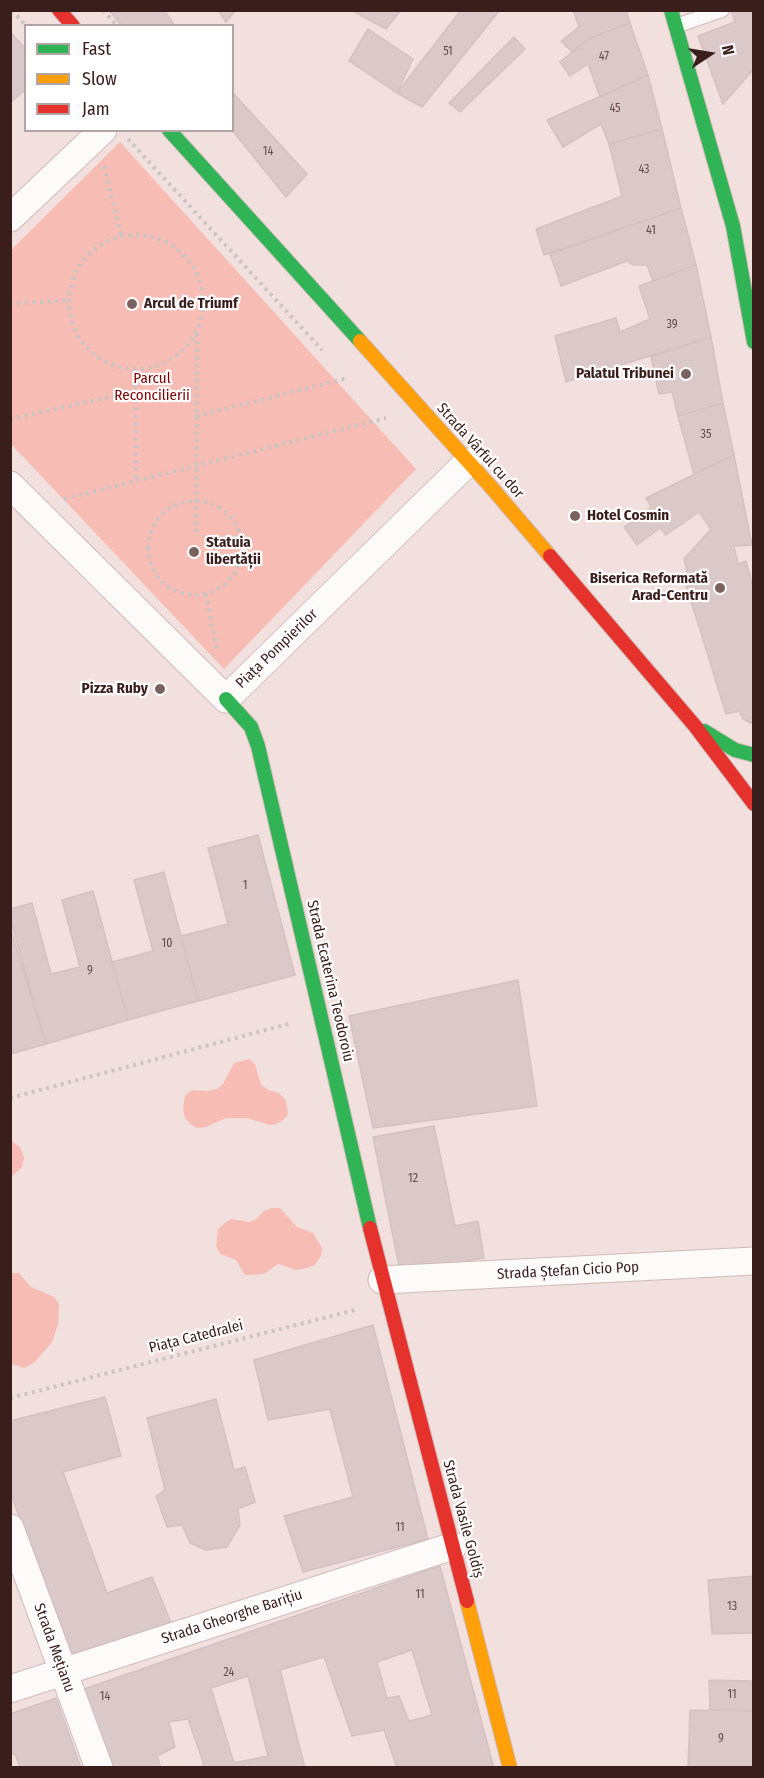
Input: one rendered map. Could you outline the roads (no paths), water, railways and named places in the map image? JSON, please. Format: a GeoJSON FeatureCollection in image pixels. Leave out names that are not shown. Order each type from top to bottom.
{"type":"FeatureCollection","features":[{"type":"Feature","properties":{"kind":"street"},"geometry":{"type":"LineString","coordinates":[[59,10],[71,24]]}},
{"type":"Feature","properties":{"kind":"street"},"geometry":{"type":"LineString","coordinates":[[671,10],[738,228],[753,342]]}},
{"type":"Feature","properties":{"kind":"street","name":"Strada Vârful cu dor"},"geometry":{"type":"LineString","coordinates":[[171,132],[468,462],[695,726],[753,804]]}},
{"type":"Feature","properties":{"kind":"street"},"geometry":{"type":"LineString","coordinates":[[10,218],[109,134]]}},
{"type":"Feature","properties":{"kind":"street","name":"Piața Pompierilor"},"geometry":{"type":"LineString","coordinates":[[19,502],[226,699],[468,462]]}},
{"type":"Feature","properties":{"kind":"street","name":"Strada Ecaterina Teodoroiu"},"geometry":{"type":"LineString","coordinates":[[226,699],[251,727],[258,746],[385,1291]]}},
{"type":"Feature","properties":{"kind":"street"},"geometry":{"type":"LineString","coordinates":[[695,726],[735,750],[753,755]]}},
{"type":"Feature","properties":{"kind":"street","name":"Strada Ștefan Cicio Pop"},"geometry":{"type":"LineString","coordinates":[[385,1291],[753,1261]]}},
{"type":"Feature","properties":{"kind":"street","name":"Strada Vasile Goldiș"},"geometry":{"type":"LineString","coordinates":[[385,1291],[510,1767]]}},
{"type":"Feature","properties":{"kind":"street","name":"Strada Mețianu"},"geometry":{"type":"LineString","coordinates":[[10,1528],[99,1767]]}},
{"type":"Feature","properties":{"kind":"street","name":"Strada Gheorghe Barițiu"},"geometry":{"type":"LineString","coordinates":[[10,1689],[453,1546]]}},
{"type":"Feature","properties":{"kind":"lane"},"geometry":{"type":"LineString","coordinates":[[676,26],[722,10]]}},
{"type":"Feature","properties":{"kind":"place","name":"Arcul de Triumf"},"geometry":{"type":"Point","coordinates":[132,304]}},
{"type":"Feature","properties":{"kind":"place","name":"Palatul Tribunei"},"geometry":{"type":"Point","coordinates":[686,374]}},
{"type":"Feature","properties":{"kind":"place","name":"Hotel Cosmin"},"geometry":{"type":"Point","coordinates":[575,516]}},
{"type":"Feature","properties":{"kind":"place","name":"Statuia libertății"},"geometry":{"type":"Point","coordinates":[194,552]}},
{"type":"Feature","properties":{"kind":"place","name":"Biserica Reformată Arad-Centru"},"geometry":{"type":"Point","coordinates":[720,588]}},
{"type":"Feature","properties":{"kind":"place","name":"Pizza Ruby"},"geometry":{"type":"Point","coordinates":[160,689]}},
{"type":"Feature","properties":{"kind":"park label","name":"Parcul Reconcilierii"},"geometry":{"type":"Point","coordinates":[152,388]}}]}
